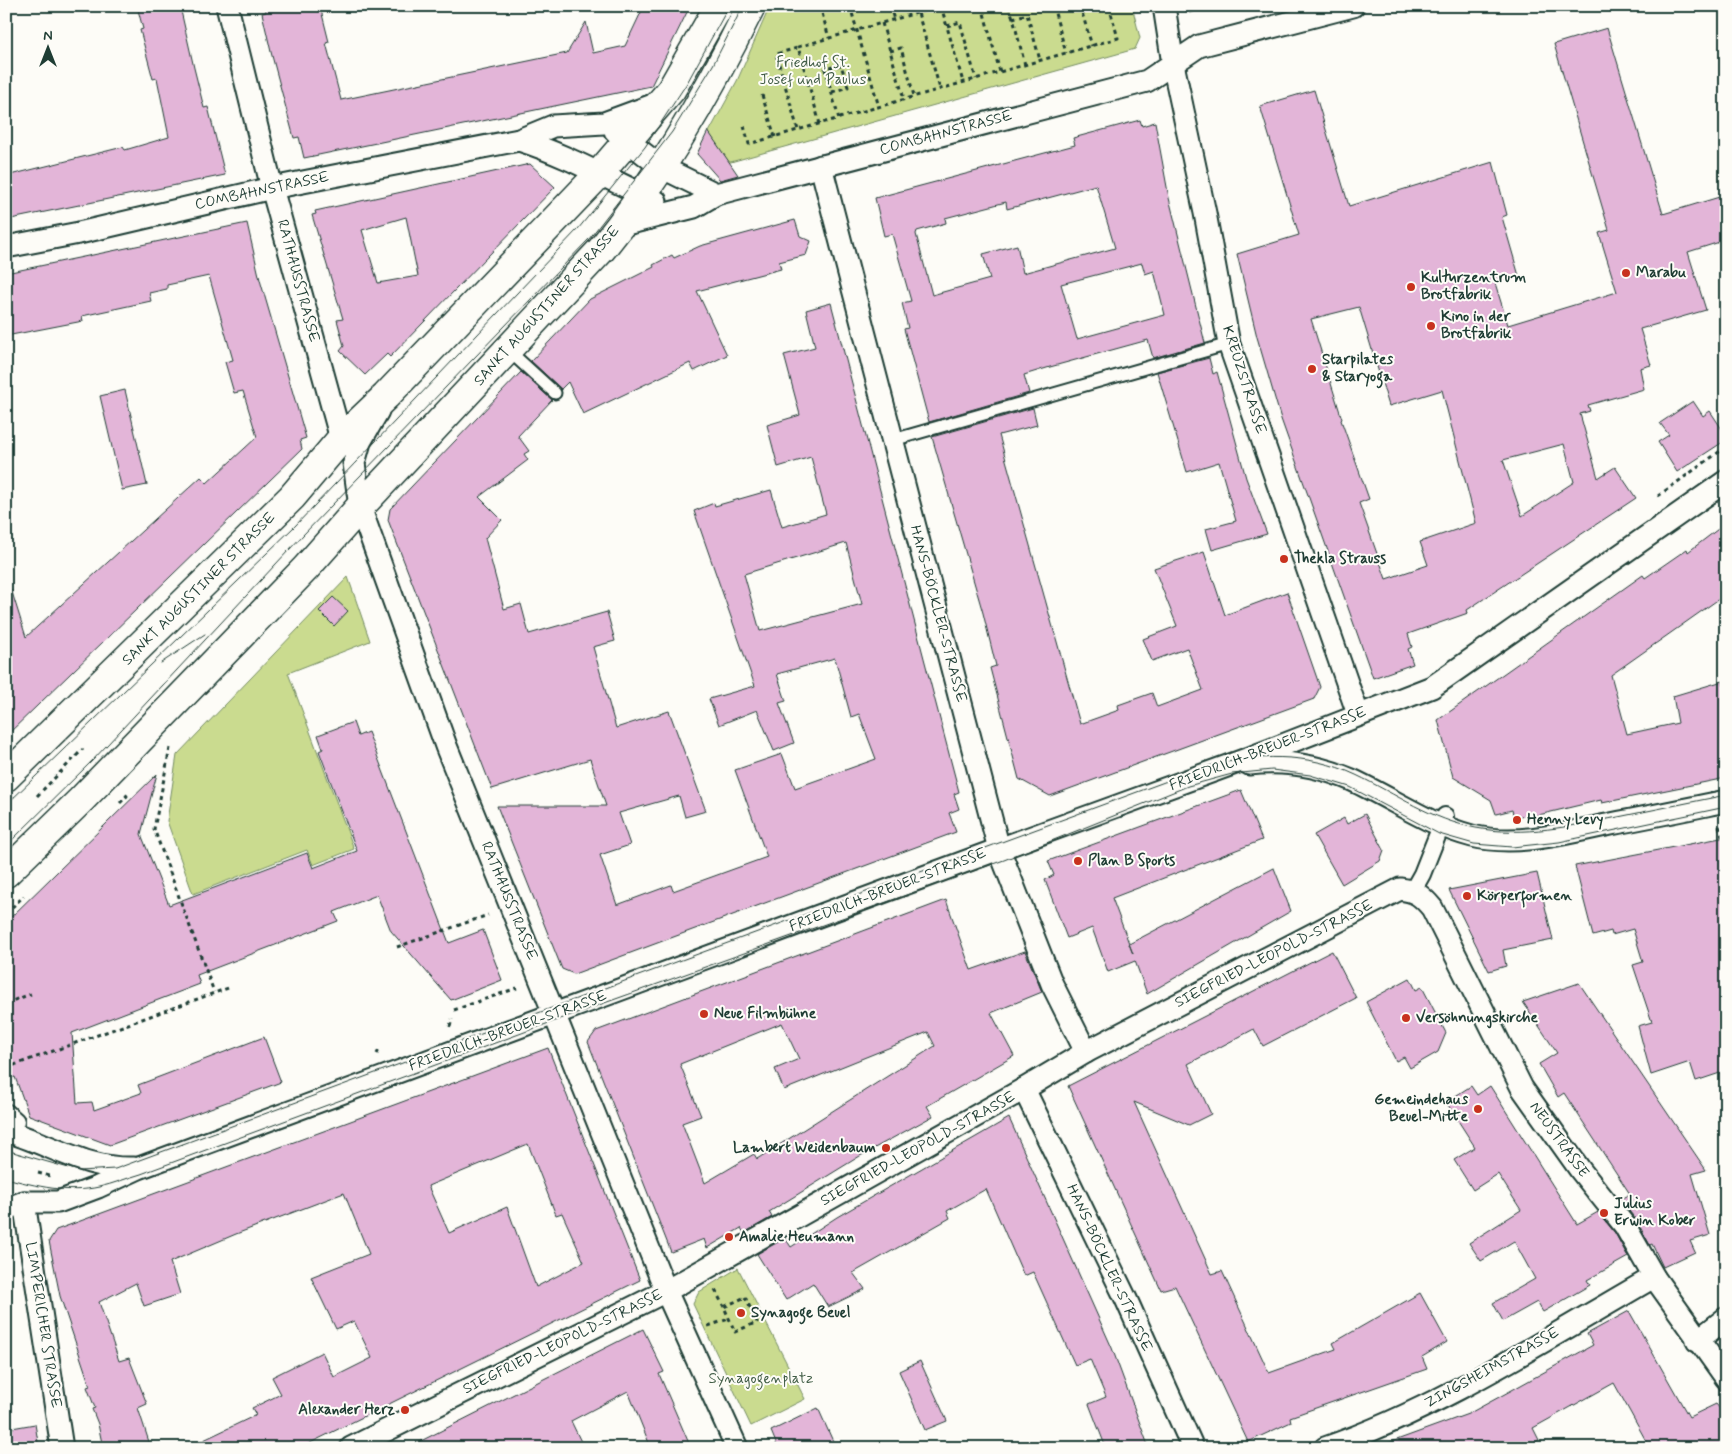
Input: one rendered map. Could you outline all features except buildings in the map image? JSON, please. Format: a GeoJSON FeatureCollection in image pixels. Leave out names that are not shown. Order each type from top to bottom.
{"type":"FeatureCollection","features":[{"type":"Feature","properties":{"kind":"main road","name":"SANKT AUGUSTINER STRASSE"},"geometry":{"type":"LineString","coordinates":[[6,777],[292,497],[341,439],[386,396],[598,175],[682,75],[718,6]]}},
{"type":"Feature","properties":{"kind":"main road","name":"SANKT AUGUSTINER STRASSE"},"geometry":{"type":"LineString","coordinates":[[6,873],[306,568],[360,507],[596,256],[622,225],[661,167],[716,78],[751,6]]}},
{"type":"Feature","properties":{"kind":"street","name":"RATHAUSSTRASSE"},"geometry":{"type":"LineString","coordinates":[[226,6],[272,188],[341,439]]}},
{"type":"Feature","properties":{"kind":"street","name":"KREUZSTRASSE"},"geometry":{"type":"LineString","coordinates":[[1164,6],[1173,64],[1205,213],[1230,344],[1358,714]]}},
{"type":"Feature","properties":{"kind":"street","name":"COMBAHNSTRASSE"},"geometry":{"type":"LineString","coordinates":[[622,225],[694,207],[716,194],[1147,81],[1199,46],[1353,6]]}},
{"type":"Feature","properties":{"kind":"street","name":"COMBAHNSTRASSE"},"geometry":{"type":"LineString","coordinates":[[6,247],[79,233],[272,188],[519,140],[553,126],[604,123],[661,101]]}},
{"type":"Feature","properties":{"kind":"street"},"geometry":{"type":"LineString","coordinates":[[604,123],[661,167],[716,194]]}},
{"type":"Feature","properties":{"kind":"street","name":"COMBAHNSTRASSE"},"geometry":{"type":"LineString","coordinates":[[519,140],[557,152],[598,175],[677,211]]}},
{"type":"Feature","properties":{"kind":"street","name":"HANS-BÖCKLER-STRASSE"},"geometry":{"type":"LineString","coordinates":[[821,166],[999,848],[1052,984],[1086,1052]]}},
{"type":"Feature","properties":{"kind":"street","name":"SANKT AUGUSTINER STRASSE"},"geometry":{"type":"LineString","coordinates":[[360,507],[354,464],[360,442],[386,396]]}},
{"type":"Feature","properties":{"kind":"street","name":"FRIEDRICH-BREUER-STRASSE"},"geometry":{"type":"LineString","coordinates":[[12,1202],[58,1202],[140,1168],[999,848],[1224,767],[1358,714],[1432,688],[1726,481]]}},
{"type":"Feature","properties":{"kind":"street","name":"RATHAUSSTRASSE"},"geometry":{"type":"LineString","coordinates":[[360,507],[446,746],[666,1291],[737,1448]]}},
{"type":"Feature","properties":{"kind":"street"},"geometry":{"type":"LineString","coordinates":[[1224,767],[1272,762],[1309,766],[1351,780],[1474,836],[1512,840],[1558,835],[1726,801]]}},
{"type":"Feature","properties":{"kind":"street"},"geometry":{"type":"LineString","coordinates":[[1413,890],[1422,874],[1444,821]]}},
{"type":"Feature","properties":{"kind":"street","name":"SIEGFRIED-LEOPOLD-STRASSE"},"geometry":{"type":"LineString","coordinates":[[351,1448],[666,1291],[1086,1052],[1400,889],[1413,890]]}},
{"type":"Feature","properties":{"kind":"street","name":"NEUSTRASSE"},"geometry":{"type":"LineString","coordinates":[[1413,890],[1421,895],[1432,908],[1522,1088],[1581,1171],[1625,1226],[1654,1277],[1697,1341],[1726,1378]]}},
{"type":"Feature","properties":{"kind":"street","name":"HANS-BÖCKLER-STRASSE"},"geometry":{"type":"LineString","coordinates":[[1024,1089],[1126,1299],[1192,1448]]}},
{"type":"Feature","properties":{"kind":"street"},"geometry":{"type":"LineString","coordinates":[[10,1121],[98,1166],[115,1169],[140,1168]]}},
{"type":"Feature","properties":{"kind":"street","name":"LIMPERICHER STRASSE"},"geometry":{"type":"LineString","coordinates":[[12,1202],[62,1448]]}},
{"type":"Feature","properties":{"kind":"street","name":"ZINGSHEIMSTRASSE"},"geometry":{"type":"LineString","coordinates":[[1325,1448],[1370,1432],[1420,1408],[1654,1277]]}},
{"type":"Feature","properties":{"kind":"street"},"geometry":{"type":"LineString","coordinates":[[1697,1341],[1726,1318]]}},
{"type":"Feature","properties":{"kind":"lane"},"geometry":{"type":"LineString","coordinates":[[893,440],[1230,344]]}},
{"type":"Feature","properties":{"kind":"lane"},"geometry":{"type":"LineString","coordinates":[[508,350],[555,393]]}},
{"type":"Feature","properties":{"kind":"path"},"geometry":{"type":"LineString","coordinates":[[820,6],[829,38]]}},
{"type":"Feature","properties":{"kind":"path"},"geometry":{"type":"LineString","coordinates":[[850,6],[879,107]]}},
{"type":"Feature","properties":{"kind":"path"},"geometry":{"type":"LineString","coordinates":[[890,6],[894,20]]}},
{"type":"Feature","properties":{"kind":"path"},"geometry":{"type":"LineString","coordinates":[[916,6],[940,89]]}},
{"type":"Feature","properties":{"kind":"path"},"geometry":{"type":"LineString","coordinates":[[798,130],[776,54],[829,38],[941,6],[964,82]]}},
{"type":"Feature","properties":{"kind":"path"},"geometry":{"type":"LineString","coordinates":[[982,6],[1000,72]]}},
{"type":"Feature","properties":{"kind":"path"},"geometry":{"type":"LineString","coordinates":[[1009,6],[1025,65]]}},
{"type":"Feature","properties":{"kind":"path"},"geometry":{"type":"LineString","coordinates":[[1053,6],[1066,53]]}},
{"type":"Feature","properties":{"kind":"path"},"geometry":{"type":"LineString","coordinates":[[1080,6],[1092,46]]}},
{"type":"Feature","properties":{"kind":"path"},"geometry":{"type":"LineString","coordinates":[[744,126],[749,144],[1118,38],[1110,6]]}},
{"type":"Feature","properties":{"kind":"path"},"geometry":{"type":"LineString","coordinates":[[1012,18],[1027,14],[1040,60]]}},
{"type":"Feature","properties":{"kind":"path"},"geometry":{"type":"LineString","coordinates":[[947,26],[960,22],[976,79]]}},
{"type":"Feature","properties":{"kind":"path"},"geometry":{"type":"LineString","coordinates":[[882,23],[904,100]]}},
{"type":"Feature","properties":{"kind":"path"},"geometry":{"type":"LineString","coordinates":[[798,48],[820,124]]}},
{"type":"Feature","properties":{"kind":"path"},"geometry":{"type":"LineString","coordinates":[[890,52],[901,48],[914,96]]}},
{"type":"Feature","properties":{"kind":"path"},"geometry":{"type":"LineString","coordinates":[[832,92],[848,88],[841,65],[825,70],[839,118]]}},
{"type":"Feature","properties":{"kind":"path"},"geometry":{"type":"LineString","coordinates":[[762,95],[774,137]]}},
{"type":"Feature","properties":{"kind":"path"},"geometry":{"type":"LineString","coordinates":[[171,744],[154,829],[214,992]]}},
{"type":"Feature","properties":{"kind":"path"},"geometry":{"type":"LineString","coordinates":[[37,796],[83,749]]}},
{"type":"Feature","properties":{"kind":"path"},"geometry":{"type":"LineString","coordinates":[[397,948],[511,906]]}},
{"type":"Feature","properties":{"kind":"path"},"geometry":{"type":"LineString","coordinates":[[454,1010],[540,980]]}},
{"type":"Feature","properties":{"kind":"path"},"geometry":{"type":"LineString","coordinates":[[6,1068],[231,987]]}},
{"type":"Feature","properties":{"kind":"path"},"geometry":{"type":"LineString","coordinates":[[6,1003],[31,994]]}},
{"type":"Feature","properties":{"kind":"path"},"geometry":{"type":"LineString","coordinates":[[745,1297],[756,1322],[735,1332],[729,1318],[724,1307],[745,1297]]}},
{"type":"Feature","properties":{"kind":"green space","name":"Friedhof St. Josef und Paulus"},"geometry":{"type":"Polygon","coordinates":[[[770,6],[1132,6],[1140,38],[1135,49],[727,163],[697,154],[737,81],[770,6]]]}},
{"type":"Feature","properties":{"kind":"green space"},"geometry":{"type":"Polygon","coordinates":[[[348,577],[370,641],[288,673],[354,849],[313,865],[307,850],[193,894],[167,821],[177,755],[348,577]]]}},
{"type":"Feature","properties":{"kind":"green space","name":"Synagogenplatz"},"geometry":{"type":"Polygon","coordinates":[[[738,1268],[805,1399],[751,1426],[693,1304],[699,1292],[738,1268]]]}},
{"type":"Feature","properties":{"kind":"tram line"},"geometry":{"type":"LineString","coordinates":[[6,805],[295,526],[578,229],[645,147],[687,83],[729,6]]}},
{"type":"Feature","properties":{"kind":"tram line"},"geometry":{"type":"LineString","coordinates":[[6,846],[93,760],[303,535],[589,239],[672,132],[713,65],[743,6]]}},
{"type":"Feature","properties":{"kind":"tram line"},"geometry":{"type":"LineString","coordinates":[[161,663],[205,634]]}},
{"type":"Feature","properties":{"kind":"tram line"},"geometry":{"type":"LineString","coordinates":[[6,1150],[79,1171],[115,1169],[1205,767],[1224,763],[1262,758],[1300,759],[1319,762],[1356,775],[1414,806],[1444,819],[1476,828],[1494,830],[1530,831],[1565,827],[1726,795]]}},
{"type":"Feature","properties":{"kind":"tram line"},"geometry":{"type":"LineString","coordinates":[[6,1178],[40,1186],[76,1190],[104,1186],[141,1174],[557,1020],[1004,860],[1188,786],[1232,774],[1272,770],[1310,775],[1350,787],[1439,834],[1474,844],[1512,847],[1559,842],[1726,807]]}},
{"type":"Feature","properties":{"kind":"place","name":"Marabu"},"geometry":{"type":"Point","coordinates":[1626,273]}},
{"type":"Feature","properties":{"kind":"place","name":"Kulturzentrum Brotfabrik"},"geometry":{"type":"Point","coordinates":[1411,287]}},
{"type":"Feature","properties":{"kind":"place","name":"Kino in der Brotfabrik"},"geometry":{"type":"Point","coordinates":[1431,326]}},
{"type":"Feature","properties":{"kind":"place","name":"Starpilates & Staryoga"},"geometry":{"type":"Point","coordinates":[1312,369]}},
{"type":"Feature","properties":{"kind":"place","name":"Thekla Strauss"},"geometry":{"type":"Point","coordinates":[1284,559]}},
{"type":"Feature","properties":{"kind":"place","name":"Henny Levy"},"geometry":{"type":"Point","coordinates":[1517,820]}},
{"type":"Feature","properties":{"kind":"place","name":"Plan B Sports"},"geometry":{"type":"Point","coordinates":[1078,861]}},
{"type":"Feature","properties":{"kind":"place","name":"Körperformen"},"geometry":{"type":"Point","coordinates":[1467,896]}},
{"type":"Feature","properties":{"kind":"place","name":"Neue Filmbühne"},"geometry":{"type":"Point","coordinates":[704,1014]}},
{"type":"Feature","properties":{"kind":"place","name":"Versöhnungskirche"},"geometry":{"type":"Point","coordinates":[1406,1018]}},
{"type":"Feature","properties":{"kind":"place","name":"Gemeindehaus Beuel-Mitte"},"geometry":{"type":"Point","coordinates":[1478,1109]}},
{"type":"Feature","properties":{"kind":"place","name":"Lambert Weidenbaum"},"geometry":{"type":"Point","coordinates":[886,1148]}},
{"type":"Feature","properties":{"kind":"place","name":"Julius Erwin Kober"},"geometry":{"type":"Point","coordinates":[1604,1213]}},
{"type":"Feature","properties":{"kind":"place","name":"Amalie Heumann"},"geometry":{"type":"Point","coordinates":[729,1237]}},
{"type":"Feature","properties":{"kind":"place","name":"Synagoge Beuel"},"geometry":{"type":"Point","coordinates":[741,1313]}},
{"type":"Feature","properties":{"kind":"place","name":"Alexander Herz"},"geometry":{"type":"Point","coordinates":[405,1410]}}]}
